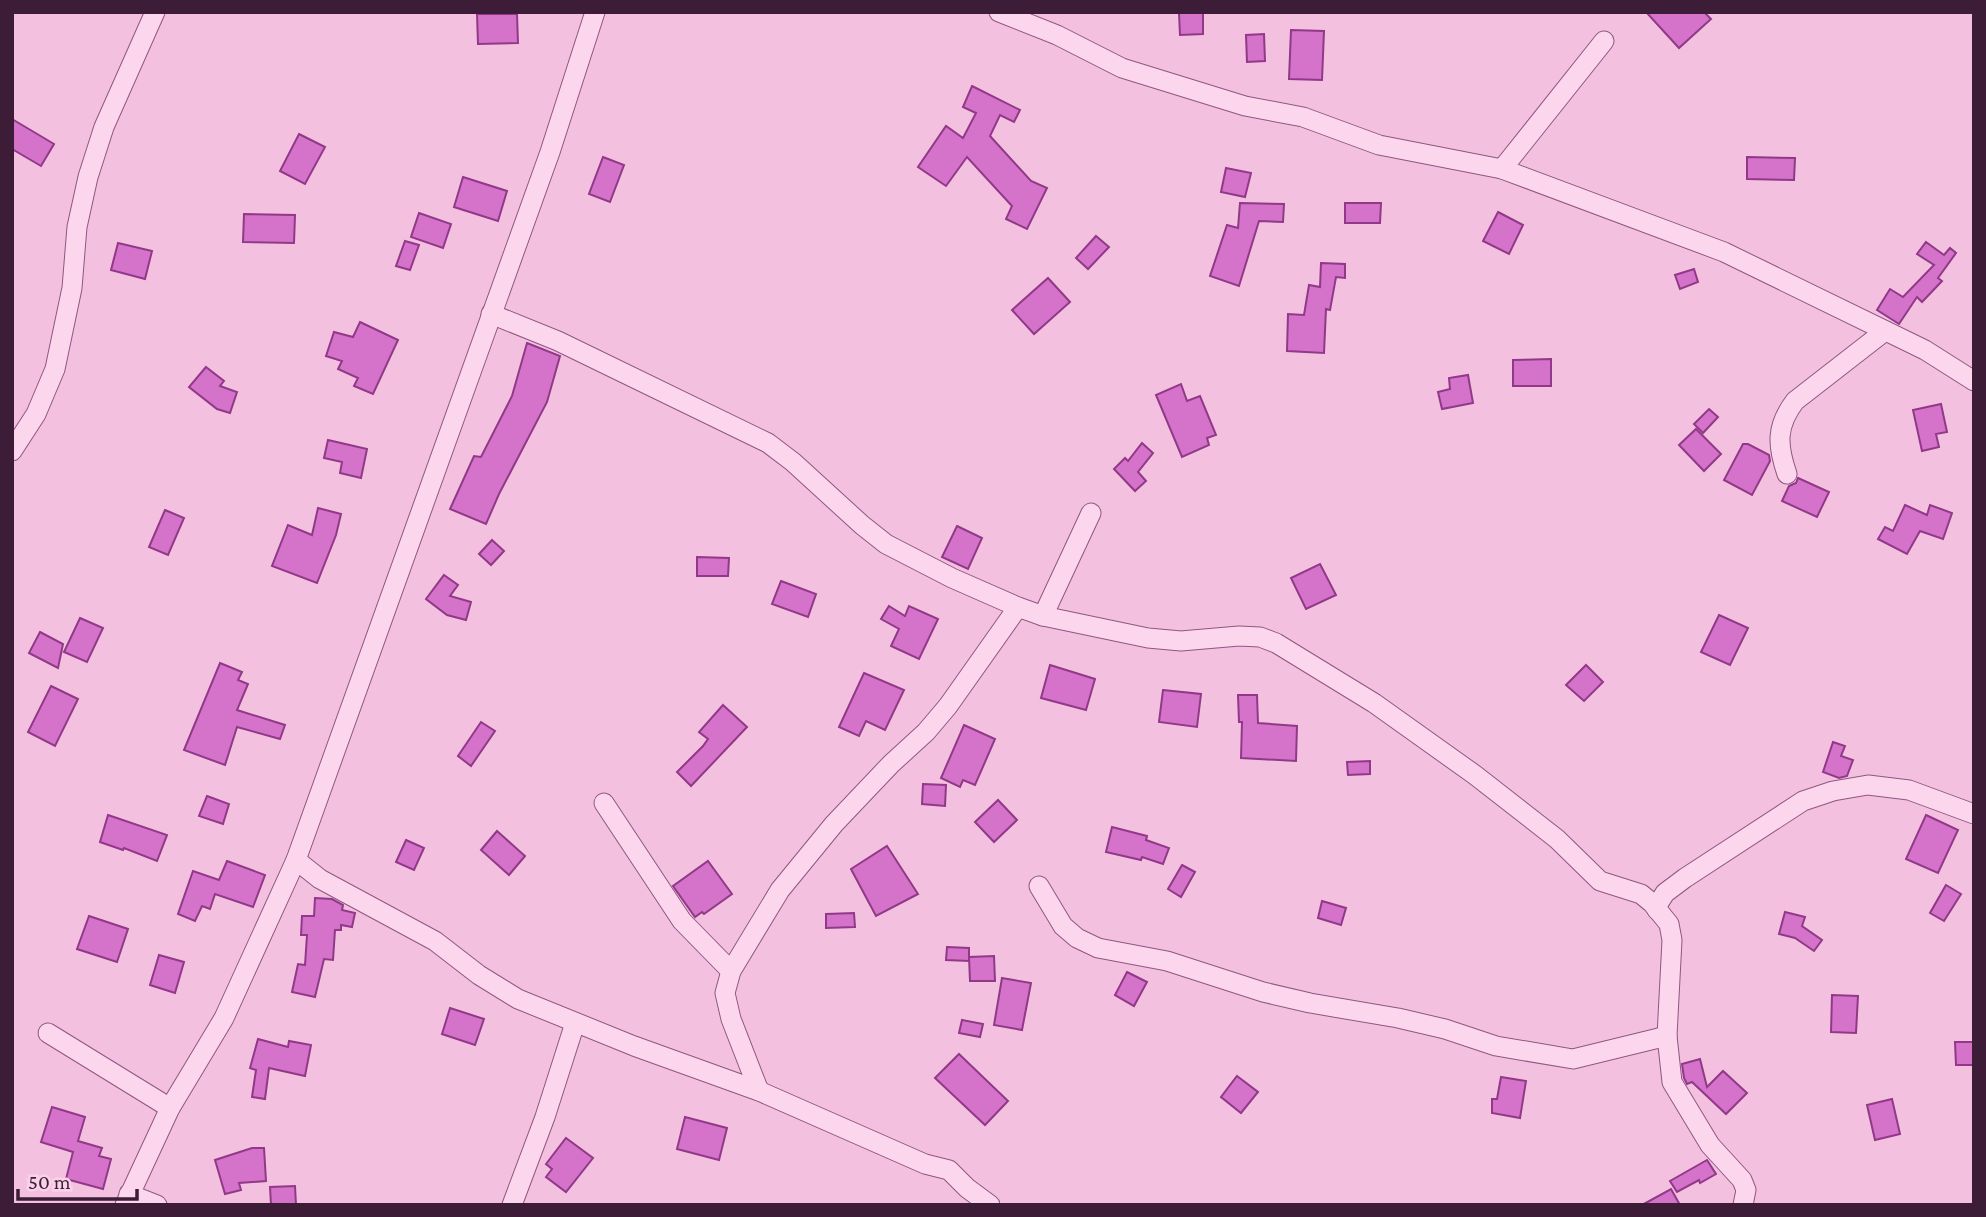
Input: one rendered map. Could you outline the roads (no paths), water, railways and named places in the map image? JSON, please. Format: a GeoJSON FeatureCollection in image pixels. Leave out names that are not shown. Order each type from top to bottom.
{"type":"FeatureCollection","features":[{"type":"Feature","properties":{"kind":"street"},"geometry":{"type":"LineString","coordinates":[[12,451],[36,414],[55,369],[72,288],[77,227],[88,177],[104,127],[155,12]]}},
{"type":"Feature","properties":{"kind":"street"},"geometry":{"type":"LineString","coordinates":[[157,1205],[127,1199],[170,1108],[224,1018],[296,860],[550,152],[595,12]]}},
{"type":"Feature","properties":{"kind":"street"},"geometry":{"type":"LineString","coordinates":[[999,12],[1058,35],[1122,68],[1245,106],[1303,117],[1379,145],[1502,169],[1724,252],[1925,350],[1974,381]]}},
{"type":"Feature","properties":{"kind":"street"},"geometry":{"type":"LineString","coordinates":[[1502,169],[1604,41]]}},
{"type":"Feature","properties":{"kind":"street"},"geometry":{"type":"LineString","coordinates":[[491,314],[558,341],[768,443],[793,461],[886,544],[1018,607],[1148,638],[1181,641],[1260,637],[1276,643],[1374,703],[1475,775],[1557,839],[1600,881],[1641,894],[1669,924],[1672,940],[1667,1035],[1672,1082],[1710,1145],[1742,1180],[1746,1190],[1743,1205]]}},
{"type":"Feature","properties":{"kind":"street"},"geometry":{"type":"LineString","coordinates":[[1787,474],[1779,452],[1785,414],[1795,401],[1885,331]]}},
{"type":"Feature","properties":{"kind":"street"},"geometry":{"type":"LineString","coordinates":[[1043,615],[1091,513]]}},
{"type":"Feature","properties":{"kind":"street"},"geometry":{"type":"LineString","coordinates":[[759,1091],[731,1019],[725,993],[731,971],[780,890],[834,824],[891,764],[926,732],[948,706],[1018,607]]}},
{"type":"Feature","properties":{"kind":"street"},"geometry":{"type":"LineString","coordinates":[[1657,910],[1665,893],[1685,878],[1802,801],[1833,791],[1868,785],[1909,790],[1974,814]]}},
{"type":"Feature","properties":{"kind":"street"},"geometry":{"type":"LineString","coordinates":[[604,803],[682,922],[731,971]]}},
{"type":"Feature","properties":{"kind":"street"},"geometry":{"type":"LineString","coordinates":[[296,860],[320,879],[435,941],[479,975],[517,999],[759,1091],[925,1164],[949,1170],[990,1205]]}},
{"type":"Feature","properties":{"kind":"street"},"geometry":{"type":"LineString","coordinates":[[1039,886],[1063,926],[1077,938],[1098,948],[1167,961],[1298,1001],[1398,1018],[1445,1029],[1496,1046],[1573,1059],[1667,1035]]}},
{"type":"Feature","properties":{"kind":"street"},"geometry":{"type":"LineString","coordinates":[[512,1205],[575,1023]]}},
{"type":"Feature","properties":{"kind":"street"},"geometry":{"type":"LineString","coordinates":[[48,1033],[170,1108]]}}]}
